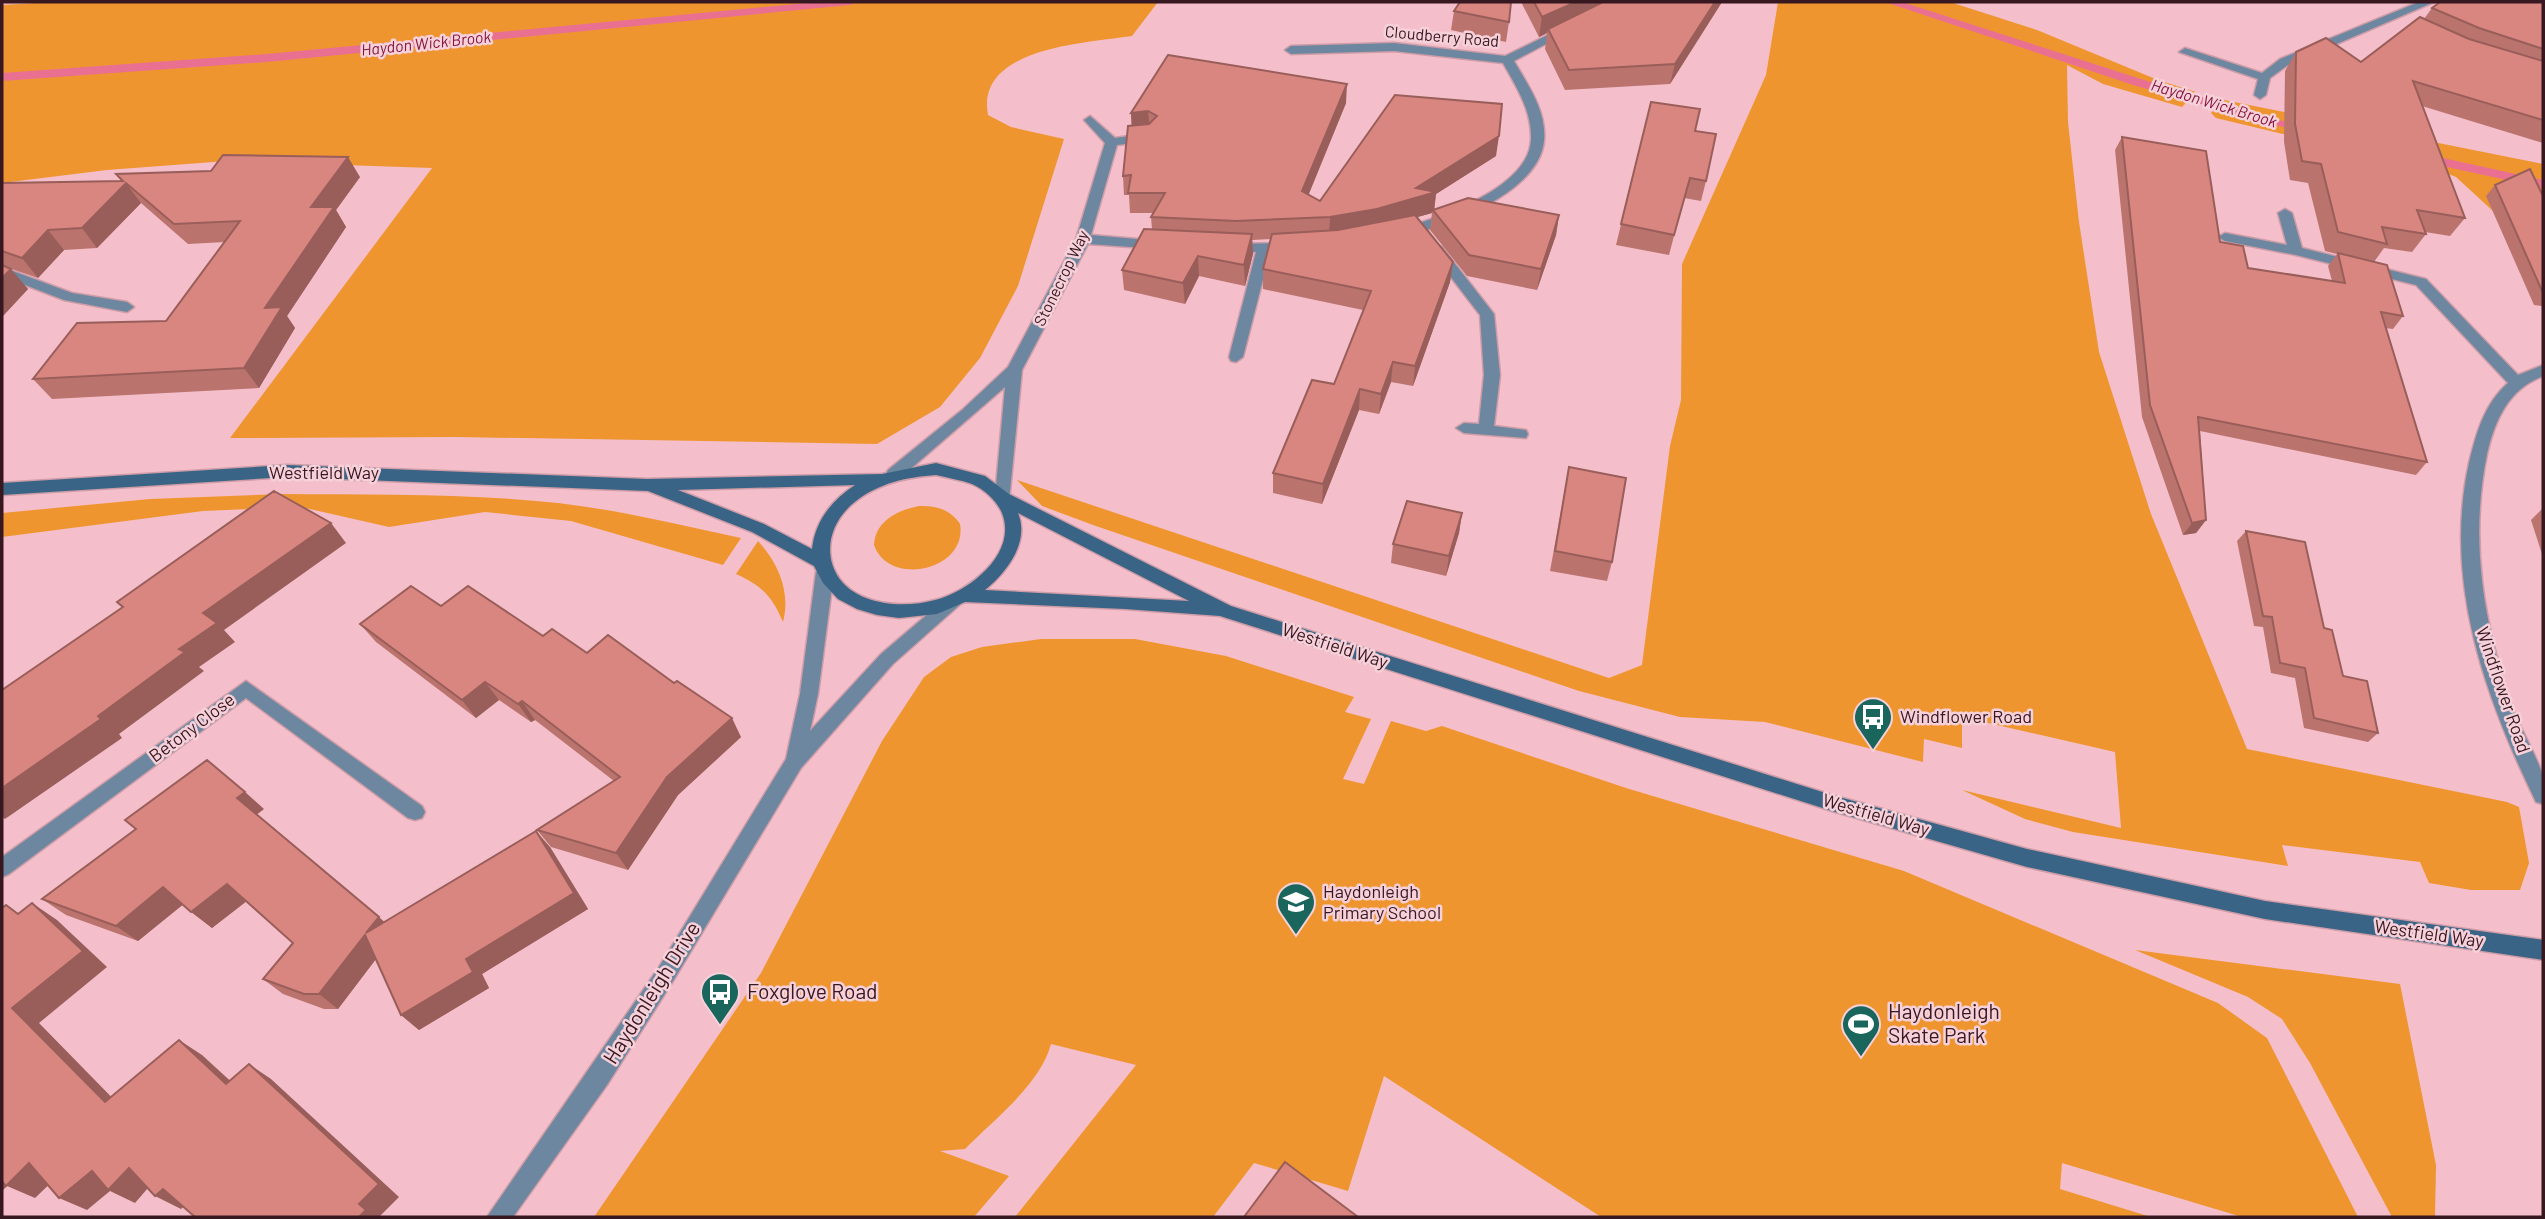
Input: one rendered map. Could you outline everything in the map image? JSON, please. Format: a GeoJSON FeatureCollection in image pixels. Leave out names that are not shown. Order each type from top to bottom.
{"type":"FeatureCollection","features":[{"type":"Feature","properties":{"kind":"main road","name":"Westfield Way"},"geometry":{"type":"LineString","coordinates":[[2,489],[287,471],[647,485],[887,477],[936,469],[956,471],[991,485],[1004,498],[1225,611],[1832,803],[2027,858],[2265,909],[2543,950]]}},
{"type":"Feature","properties":{"kind":"main road","name":"Westfield Way"},"geometry":{"type":"LineString","coordinates":[[823,567],[821,543],[828,524],[840,506],[859,491],[887,477]]}},
{"type":"Feature","properties":{"kind":"main road","name":"Westfield Way"},"geometry":{"type":"LineString","coordinates":[[647,485],[758,528],[823,567],[841,592],[866,606],[910,611],[960,598],[1125,602],[1225,611]]}},
{"type":"Feature","properties":{"kind":"main road","name":"Westfield Way"},"geometry":{"type":"LineString","coordinates":[[960,598],[994,575],[1011,549],[1015,523],[1004,498]]}},
{"type":"Feature","properties":{"kind":"street"},"geometry":{"type":"LineString","coordinates":[[2260,96],[2264,77],[2284,62],[2384,18],[2428,2]]}},
{"type":"Feature","properties":{"kind":"street"},"geometry":{"type":"LineString","coordinates":[[2384,18],[2407,29]]}},
{"type":"Feature","properties":{"kind":"street","name":"Cloudberry Road"},"geometry":{"type":"LineString","coordinates":[[1291,50],[1394,47],[1507,60],[1586,20]]}},
{"type":"Feature","properties":{"kind":"street"},"geometry":{"type":"LineString","coordinates":[[2185,52],[2264,77]]}},
{"type":"Feature","properties":{"kind":"street","name":"Cloudberry Road"},"geometry":{"type":"LineString","coordinates":[[1394,234],[1419,229],[1455,215],[1506,189],[1524,173],[1535,157],[1537,119],[1507,60]]}},
{"type":"Feature","properties":{"kind":"street"},"geometry":{"type":"LineString","coordinates":[[1090,120],[1112,142],[1150,137]]}},
{"type":"Feature","properties":{"kind":"street","name":"Stonecrop Way"},"geometry":{"type":"LineString","coordinates":[[887,477],[967,414],[1014,370],[1083,239],[1112,142]]}},
{"type":"Feature","properties":{"kind":"street"},"geometry":{"type":"LineString","coordinates":[[2285,214],[2296,251]]}},
{"type":"Feature","properties":{"kind":"street"},"geometry":{"type":"LineString","coordinates":[[1419,229],[1487,314],[1492,375],[1486,430]]}},
{"type":"Feature","properties":{"kind":"street"},"geometry":{"type":"LineString","coordinates":[[2225,237],[2296,251],[2421,282],[2515,382],[2543,369]]}},
{"type":"Feature","properties":{"kind":"street"},"geometry":{"type":"LineString","coordinates":[[1083,239],[1180,246]]}},
{"type":"Feature","properties":{"kind":"street"},"geometry":{"type":"LineString","coordinates":[[1208,247],[1264,249],[1304,246]]}},
{"type":"Feature","properties":{"kind":"street"},"geometry":{"type":"LineString","coordinates":[[1236,357],[1264,249]]}},
{"type":"Feature","properties":{"kind":"street"},"geometry":{"type":"LineString","coordinates":[[2,271],[69,297],[127,307]]}},
{"type":"Feature","properties":{"kind":"street","name":"Stonecrop Way"},"geometry":{"type":"LineString","coordinates":[[1004,498],[1014,370]]}},
{"type":"Feature","properties":{"kind":"street","name":"Windflower Road"},"geometry":{"type":"LineString","coordinates":[[2515,382],[2499,400],[2475,465],[2469,503],[2469,539],[2477,612],[2490,662],[2516,738],[2543,796]]}},
{"type":"Feature","properties":{"kind":"street"},"geometry":{"type":"LineString","coordinates":[[1464,428],[1520,434]]}},
{"type":"Feature","properties":{"kind":"street","name":"Haydonleigh Drive"},"geometry":{"type":"LineString","coordinates":[[794,762],[810,694],[823,567]]}},
{"type":"Feature","properties":{"kind":"street","name":"Haydonleigh Drive"},"geometry":{"type":"LineString","coordinates":[[499,1217],[599,1077],[666,974],[794,762],[887,659],[960,598]]}},
{"type":"Feature","properties":{"kind":"street","name":"Betony Close"},"geometry":{"type":"LineString","coordinates":[[2,868],[246,688],[415,812]]}},
{"type":"Feature","properties":{"kind":"shaded area"},"geometry":{"type":"Polygon","coordinates":[[[54,2],[1158,2],[1132,36],[1063,46],[1038,53],[1016,62],[999,75],[989,92],[988,115],[1011,127],[1064,139],[1018,286],[980,358],[940,407],[877,444],[456,437],[230,438],[432,168],[227,161],[107,170],[2,183],[2,5],[54,2]]]}},
{"type":"Feature","properties":{"kind":"shaded area"},"geometry":{"type":"Polygon","coordinates":[[[1778,2],[1950,2],[2037,30],[2158,80],[2196,92],[2182,107],[2103,84],[2067,65],[2068,122],[2079,222],[2099,352],[2151,514],[2247,749],[2507,802],[2519,807],[2529,863],[2520,890],[2471,890],[2429,883],[2420,862],[2282,845],[2288,866],[2073,832],[2025,819],[1962,790],[2121,828],[2115,752],[1962,717],[1962,748],[1924,739],[1923,762],[1765,722],[1680,717],[1579,691],[1093,525],[1042,506],[1017,480],[1609,678],[1642,665],[1670,446],[1681,400],[1682,264],[1766,75],[1778,2]]]}},
{"type":"Feature","properties":{"kind":"shaded area"},"geometry":{"type":"Polygon","coordinates":[[[2224,100],[2543,164],[2543,220],[2494,212],[2456,177],[2443,172],[2216,118],[2211,113],[2224,100]]]}},
{"type":"Feature","properties":{"kind":"shaded area"},"geometry":{"type":"Polygon","coordinates":[[[281,494],[454,496],[558,503],[627,514],[741,538],[723,565],[571,521],[485,512],[389,527],[301,507],[203,511],[2,537],[2,513],[150,499],[281,494]]]}},
{"type":"Feature","properties":{"kind":"shaded area"},"geometry":{"type":"Polygon","coordinates":[[[931,506],[952,515],[960,524],[959,540],[952,553],[926,568],[895,566],[882,558],[874,545],[878,529],[889,518],[903,510],[931,506]]]}},
{"type":"Feature","properties":{"kind":"shaded area"},"geometry":{"type":"Polygon","coordinates":[[[758,541],[781,578],[785,600],[783,622],[775,605],[765,593],[736,574],[758,541]]]}},
{"type":"Feature","properties":{"kind":"shaded area"},"geometry":{"type":"Polygon","coordinates":[[[1041,639],[1135,639],[1226,656],[1354,697],[1345,712],[1371,719],[1343,779],[1364,784],[1391,721],[1426,731],[1442,726],[1626,788],[1904,871],[2218,1003],[2267,1038],[2358,1217],[2242,1217],[2062,1163],[2060,1189],[2151,1217],[1601,1217],[1384,1076],[1348,1191],[1254,1163],[1213,1217],[1015,1217],[1136,1065],[1051,1044],[1027,1087],[965,1149],[940,1151],[1009,1176],[974,1217],[594,1217],[761,973],[882,741],[924,677],[951,657],[982,647],[1041,639]]]}},
{"type":"Feature","properties":{"kind":"shaded area"},"geometry":{"type":"Polygon","coordinates":[[[2135,950],[2400,984],[2436,1165],[2435,1217],[2392,1217],[2310,1063],[2282,1019],[2248,997],[2135,950]]]}},
{"type":"Feature","properties":{"kind":"building"},"geometry":{"type":"Polygon","coordinates":[[[1460,2],[1511,2],[1509,22],[1454,11],[1460,2]]]}},
{"type":"Feature","properties":{"kind":"building"},"geometry":{"type":"Polygon","coordinates":[[[1534,2],[1576,2],[1542,17],[1534,2]]]}},
{"type":"Feature","properties":{"kind":"building"},"geometry":{"type":"Polygon","coordinates":[[[1603,2],[1715,2],[1675,64],[1569,70],[1548,29],[1603,2]]]}},
{"type":"Feature","properties":{"kind":"building"},"geometry":{"type":"Polygon","coordinates":[[[2440,2],[2543,2],[2543,49],[2479,28],[2432,8],[2440,2]]]}},
{"type":"Feature","properties":{"kind":"building"},"geometry":{"type":"Polygon","coordinates":[[[2420,17],[2469,39],[2543,61],[2543,120],[2413,81],[2465,218],[2417,210],[2426,234],[2382,227],[2387,244],[2338,232],[2321,164],[2302,161],[2295,124],[2296,52],[2326,38],[2361,62],[2420,17]]]}},
{"type":"Feature","properties":{"kind":"building"},"geometry":{"type":"Polygon","coordinates":[[[1168,55],[1347,84],[1302,191],[1320,201],[1395,95],[1502,104],[1499,136],[1416,188],[1436,192],[1377,209],[1330,217],[1236,221],[1151,217],[1165,193],[1128,193],[1131,175],[1123,176],[1128,126],[1149,124],[1157,116],[1148,111],[1131,113],[1168,55]]]}},
{"type":"Feature","properties":{"kind":"building"},"geometry":{"type":"Polygon","coordinates":[[[1651,102],[1700,109],[1695,131],[1716,134],[1706,181],[1690,178],[1674,235],[1621,224],[1651,102]]]}},
{"type":"Feature","properties":{"kind":"building"},"geometry":{"type":"Polygon","coordinates":[[[2122,137],[2206,151],[2220,242],[2243,246],[2248,268],[2345,283],[2338,253],[2387,265],[2403,316],[2381,312],[2427,462],[2198,417],[2206,520],[2192,523],[2150,405],[2122,137]]]}},
{"type":"Feature","properties":{"kind":"building"},"geometry":{"type":"Polygon","coordinates":[[[223,155],[348,157],[311,207],[334,207],[265,308],[282,307],[244,368],[33,379],[77,323],[166,321],[240,221],[174,224],[126,183],[82,228],[48,230],[22,258],[2,251],[2,183],[123,181],[116,174],[211,171],[223,155]]]}},
{"type":"Feature","properties":{"kind":"building"},"geometry":{"type":"Polygon","coordinates":[[[2530,169],[2543,196],[2543,293],[2495,185],[2530,169]]]}},
{"type":"Feature","properties":{"kind":"building"},"geometry":{"type":"Polygon","coordinates":[[[1468,198],[1559,215],[1541,269],[1469,255],[1433,210],[1468,198]]]}},
{"type":"Feature","properties":{"kind":"building"},"geometry":{"type":"Polygon","coordinates":[[[1415,215],[1453,262],[1415,366],[1393,362],[1381,394],[1360,389],[1323,484],[1273,473],[1312,380],[1334,384],[1371,291],[1263,269],[1272,234],[1338,230],[1415,215]]]}},
{"type":"Feature","properties":{"kind":"building"},"geometry":{"type":"Polygon","coordinates":[[[1144,229],[1252,234],[1244,265],[1198,256],[1183,283],[1122,270],[1144,229]]]}},
{"type":"Feature","properties":{"kind":"building"},"geometry":{"type":"Polygon","coordinates":[[[2,265],[11,269],[2,278],[2,265]]]}},
{"type":"Feature","properties":{"kind":"building"},"geometry":{"type":"Polygon","coordinates":[[[1569,467],[1626,478],[1612,562],[1555,551],[1569,467]]]}},
{"type":"Feature","properties":{"kind":"building"},"geometry":{"type":"Polygon","coordinates":[[[274,491],[331,523],[203,613],[217,623],[179,649],[185,652],[98,716],[101,719],[2,788],[2,690],[123,607],[117,602],[274,491]]]}},
{"type":"Feature","properties":{"kind":"building"},"geometry":{"type":"Polygon","coordinates":[[[1407,501],[1462,513],[1449,556],[1393,544],[1407,501]]]}},
{"type":"Feature","properties":{"kind":"building"},"geometry":{"type":"Polygon","coordinates":[[[2246,531],[2305,542],[2324,628],[2332,630],[2343,676],[2367,681],[2378,733],[2314,718],[2305,668],[2280,663],[2272,617],[2263,616],[2246,531]]]}},
{"type":"Feature","properties":{"kind":"building"},"geometry":{"type":"Polygon","coordinates":[[[411,586],[441,606],[468,586],[543,636],[552,629],[587,653],[608,635],[674,683],[677,681],[732,718],[667,777],[616,853],[537,830],[620,777],[522,701],[518,704],[485,682],[462,700],[360,624],[411,586]]]}},
{"type":"Feature","properties":{"kind":"building"},"geometry":{"type":"Polygon","coordinates":[[[207,760],[245,792],[237,798],[379,917],[366,933],[536,831],[574,893],[466,959],[473,972],[401,1015],[365,935],[319,994],[304,994],[263,979],[293,943],[227,884],[191,912],[163,887],[116,926],[42,899],[136,829],[125,820],[207,760]]]}},
{"type":"Feature","properties":{"kind":"building"},"geometry":{"type":"Polygon","coordinates":[[[32,903],[83,951],[12,1008],[105,1102],[179,1040],[226,1084],[249,1064],[379,1184],[359,1204],[366,1210],[359,1217],[195,1217],[163,1189],[155,1196],[129,1168],[108,1190],[92,1171],[59,1198],[29,1163],[6,1186],[2,1181],[2,908],[6,905],[18,914],[32,903]]]}},
{"type":"Feature","properties":{"kind":"building"},"geometry":{"type":"Polygon","coordinates":[[[1285,1162],[1358,1217],[1244,1217],[1285,1162]]]}},
{"type":"Feature","properties":{"kind":"waterway","name":"Haydon Wick Brook"},"geometry":{"type":"LineString","coordinates":[[2,77],[267,58],[850,2]]}},
{"type":"Feature","properties":{"kind":"waterway","name":"Haydon Wick Brook"},"geometry":{"type":"LineString","coordinates":[[1891,2],[2137,82],[2304,129]]}},
{"type":"Feature","properties":{"kind":"waterway","name":"Haydon Wick Brook"},"geometry":{"type":"LineString","coordinates":[[2420,157],[2543,184]]}},
{"type":"Feature","properties":{"kind":"place","name":"Windflower Road"},"geometry":{"type":"Point","coordinates":[1873,751]}},
{"type":"Feature","properties":{"kind":"place","name":"Haydonleigh Primary School"},"geometry":{"type":"Point","coordinates":[1296,936]}},
{"type":"Feature","properties":{"kind":"place","name":"Foxglove Road"},"geometry":{"type":"Point","coordinates":[720,1026]}},
{"type":"Feature","properties":{"kind":"place","name":"Haydonleigh Skate Park"},"geometry":{"type":"Point","coordinates":[1861,1058]}}]}
